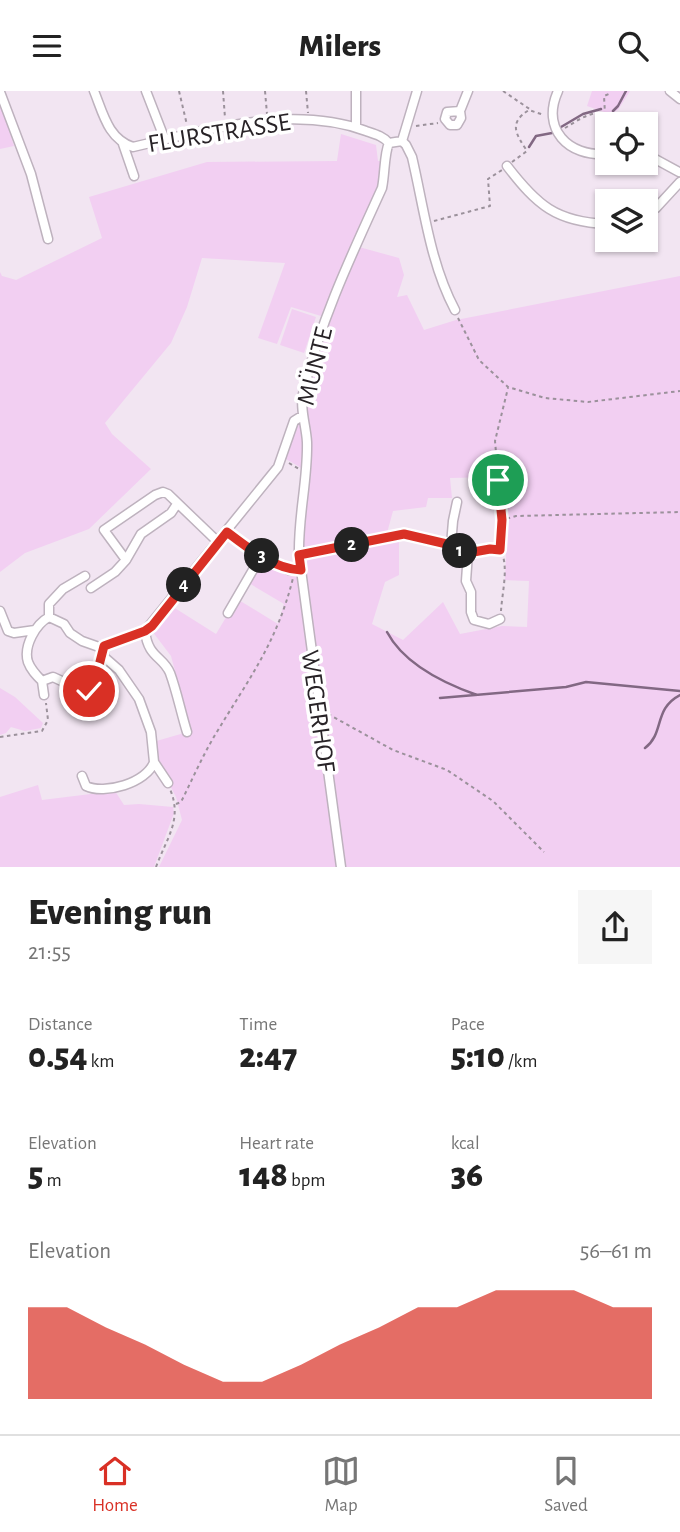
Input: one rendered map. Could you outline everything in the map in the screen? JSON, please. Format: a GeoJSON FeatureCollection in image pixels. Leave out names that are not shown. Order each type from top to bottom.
{"type":"FeatureCollection","features":[{"type":"Feature","properties":{"kind":"street","name":"FLURSTRASSE"},"geometry":{"type":"LineString","coordinates":[[94,91],[109,130],[123,144],[134,176]]}},
{"type":"Feature","properties":{"kind":"street"},"geometry":{"type":"LineString","coordinates":[[146,91],[165,140]]}},
{"type":"Feature","properties":{"kind":"street"},"geometry":{"type":"LineString","coordinates":[[356,91],[356,127]]}},
{"type":"Feature","properties":{"kind":"street"},"geometry":{"type":"LineString","coordinates":[[402,141],[417,91]]}},
{"type":"Feature","properties":{"kind":"street"},"geometry":{"type":"LineString","coordinates":[[460,111],[447,112],[445,119],[450,125],[457,125],[461,118],[460,111],[468,91]]}},
{"type":"Feature","properties":{"kind":"street"},"geometry":{"type":"LineString","coordinates":[[558,91],[552,114],[558,132],[567,145],[578,152],[595,155]]}},
{"type":"Feature","properties":{"kind":"street"},"geometry":{"type":"LineString","coordinates":[[670,91],[680,99]]}},
{"type":"Feature","properties":{"kind":"street"},"geometry":{"type":"LineString","coordinates":[[0,92],[21,144],[48,239]]}},
{"type":"Feature","properties":{"kind":"street","name":"FLURSTRASSE"},"geometry":{"type":"LineString","coordinates":[[123,144],[133,147],[226,126],[309,118],[356,127],[385,137],[390,143]]}},
{"type":"Feature","properties":{"kind":"street"},"geometry":{"type":"LineString","coordinates":[[390,143],[402,141]]}},
{"type":"Feature","properties":{"kind":"street"},"geometry":{"type":"LineString","coordinates":[[402,141],[411,157],[444,288],[455,310]]}},
{"type":"Feature","properties":{"kind":"street","name":"MÜNTE"},"geometry":{"type":"LineString","coordinates":[[145,631],[227,532],[282,459],[294,421],[302,416],[303,392],[328,310],[382,188],[386,170],[386,149],[390,143]]}},
{"type":"Feature","properties":{"kind":"street"},"geometry":{"type":"LineString","coordinates":[[658,162],[680,176],[658,205]]}},
{"type":"Feature","properties":{"kind":"street"},"geometry":{"type":"LineString","coordinates":[[507,166],[532,197],[555,213],[581,223],[595,224]]}},
{"type":"Feature","properties":{"kind":"street","name":"WEGERHOF"},"geometry":{"type":"LineString","coordinates":[[302,416],[307,440],[306,473],[298,527],[299,555],[341,867]]}},
{"type":"Feature","properties":{"kind":"street"},"geometry":{"type":"LineString","coordinates":[[126,560],[104,530],[163,492],[218,542]]}},
{"type":"Feature","properties":{"kind":"street"},"geometry":{"type":"LineString","coordinates":[[451,545],[457,502]]}},
{"type":"Feature","properties":{"kind":"street"},"geometry":{"type":"LineString","coordinates":[[91,588],[115,572],[126,560],[141,534],[171,513],[177,504]]}},
{"type":"Feature","properties":{"kind":"street"},"geometry":{"type":"LineString","coordinates":[[227,532],[261,556],[289,570],[301,570]]}},
{"type":"Feature","properties":{"kind":"street"},"geometry":{"type":"LineString","coordinates":[[299,555],[404,534],[451,545],[468,553],[490,549]]}},
{"type":"Feature","properties":{"kind":"street"},"geometry":{"type":"LineString","coordinates":[[468,553],[466,581],[471,592],[471,612],[474,619],[489,624],[500,619]]}},
{"type":"Feature","properties":{"kind":"street"},"geometry":{"type":"LineString","coordinates":[[228,613],[261,556]]}},
{"type":"Feature","properties":{"kind":"street"},"geometry":{"type":"LineString","coordinates":[[49,617],[49,604],[63,589],[85,576]]}},
{"type":"Feature","properties":{"kind":"street"},"geometry":{"type":"LineString","coordinates":[[0,611],[8,631],[35,631]]}},
{"type":"Feature","properties":{"kind":"street"},"geometry":{"type":"LineString","coordinates":[[49,617],[64,624],[70,633],[91,645],[104,646],[145,631],[147,644],[155,657],[169,670],[187,732]]}},
{"type":"Feature","properties":{"kind":"street"},"geometry":{"type":"LineString","coordinates":[[44,695],[42,681],[29,664],[26,655],[35,631],[43,620],[49,617]]}},
{"type":"Feature","properties":{"kind":"street"},"geometry":{"type":"LineString","coordinates":[[42,681],[53,677],[66,683],[69,690],[79,695],[89,691],[95,681],[104,646]]}},
{"type":"Feature","properties":{"kind":"street"},"geometry":{"type":"LineString","coordinates":[[82,776],[86,786],[101,790],[134,782],[152,769],[154,762],[151,732],[139,699],[119,670],[103,656]]}},
{"type":"Feature","properties":{"kind":"street"},"geometry":{"type":"LineString","coordinates":[[154,762],[167,783]]}},
{"type":"Feature","properties":{"kind":"path"},"geometry":{"type":"LineString","coordinates":[[179,91],[189,133]]}},
{"type":"Feature","properties":{"kind":"path"},"geometry":{"type":"LineString","coordinates":[[223,91],[226,126]]}},
{"type":"Feature","properties":{"kind":"path"},"geometry":{"type":"LineString","coordinates":[[265,91],[267,122]]}},
{"type":"Feature","properties":{"kind":"path"},"geometry":{"type":"LineString","coordinates":[[306,91],[309,118]]}},
{"type":"Feature","properties":{"kind":"path"},"geometry":{"type":"LineString","coordinates":[[503,91],[541,116],[552,114]]}},
{"type":"Feature","properties":{"kind":"path"},"geometry":{"type":"LineString","coordinates":[[605,112],[604,96],[612,92]]}},
{"type":"Feature","properties":{"kind":"path"},"geometry":{"type":"LineString","coordinates":[[440,220],[490,207],[488,179],[527,152],[515,125],[520,116],[529,110],[535,112]]}},
{"type":"Feature","properties":{"kind":"path"},"geometry":{"type":"LineString","coordinates":[[558,132],[595,113]]}},
{"type":"Feature","properties":{"kind":"path"},"geometry":{"type":"LineString","coordinates":[[408,126],[435,124],[445,119]]}},
{"type":"Feature","properties":{"kind":"path"},"geometry":{"type":"LineString","coordinates":[[455,310],[480,360],[508,387],[545,398],[588,402],[680,391]]}},
{"type":"Feature","properties":{"kind":"path"},"geometry":{"type":"LineString","coordinates":[[500,619],[504,573],[500,550],[502,520],[495,441],[508,387]]}},
{"type":"Feature","properties":{"kind":"path"},"geometry":{"type":"LineString","coordinates":[[282,459],[306,473]]}},
{"type":"Feature","properties":{"kind":"path"},"geometry":{"type":"LineString","coordinates":[[502,520],[516,516],[680,512]]}},
{"type":"Feature","properties":{"kind":"path"},"geometry":{"type":"LineString","coordinates":[[176,804],[181,802],[212,739],[264,657],[279,624],[294,576],[301,570]]}},
{"type":"Feature","properties":{"kind":"path"},"geometry":{"type":"LineString","coordinates":[[0,737],[42,731],[48,720],[44,695]]}},
{"type":"Feature","properties":{"kind":"path"},"geometry":{"type":"LineString","coordinates":[[318,709],[393,750],[447,770],[493,801],[544,852]]}},
{"type":"Feature","properties":{"kind":"path"},"geometry":{"type":"LineString","coordinates":[[156,867],[175,819],[176,804],[167,783]]}},
{"type":"Feature","properties":{"kind":"shaded area"},"geometry":{"type":"Polygon","coordinates":[[[592,91],[630,91],[614,112],[604,112],[587,106],[592,91]]]}},
{"type":"Feature","properties":{"kind":"shaded area"},"geometry":{"type":"Polygon","coordinates":[[[0,102],[14,146],[0,149],[0,102]]]}},
{"type":"Feature","properties":{"kind":"shaded area"},"geometry":{"type":"Polygon","coordinates":[[[341,134],[376,145],[378,161],[383,161],[383,173],[321,316],[291,307],[277,344],[258,338],[285,263],[202,258],[187,307],[171,343],[105,423],[112,434],[151,469],[89,529],[25,553],[0,572],[0,272],[2,276],[16,280],[102,238],[89,197],[207,162],[337,161],[341,134]]]}},
{"type":"Feature","properties":{"kind":"shaded area"},"geometry":{"type":"Polygon","coordinates":[[[359,247],[399,258],[404,275],[397,297],[407,295],[424,330],[456,320],[680,276],[680,867],[345,867],[323,722],[304,561],[302,515],[310,433],[306,401],[330,312],[359,247]],[[494,477],[450,478],[452,498],[428,498],[426,507],[393,511],[387,533],[399,534],[399,575],[385,582],[372,624],[403,640],[443,602],[460,634],[502,626],[527,627],[529,581],[505,580],[506,555],[494,477]]]}},
{"type":"Feature","properties":{"kind":"shaded area"},"geometry":{"type":"Polygon","coordinates":[[[292,309],[316,317],[304,353],[280,345],[292,309]]]}},
{"type":"Feature","properties":{"kind":"shaded area"},"geometry":{"type":"Polygon","coordinates":[[[300,424],[305,454],[303,469],[286,459],[293,428],[300,424]]]}},
{"type":"Feature","properties":{"kind":"shaded area"},"geometry":{"type":"Polygon","coordinates":[[[261,557],[300,578],[337,867],[159,867],[182,820],[176,797],[157,760],[153,742],[191,731],[171,656],[152,631],[170,605],[216,634],[237,599],[278,624],[284,604],[247,582],[261,557]]]}},
{"type":"Feature","properties":{"kind":"shaded area"},"geometry":{"type":"Polygon","coordinates":[[[0,688],[15,697],[43,723],[41,728],[25,731],[11,727],[0,735],[0,688]]]}},
{"type":"Feature","properties":{"kind":"shaded area"},"geometry":{"type":"Polygon","coordinates":[[[38,785],[42,800],[115,791],[124,805],[173,807],[174,813],[154,867],[0,867],[0,797],[38,785]]]}},
{"type":"Feature","properties":{"kind":"waterway"},"geometry":{"type":"LineString","coordinates":[[613,111],[626,91]]}},
{"type":"Feature","properties":{"kind":"waterway"},"geometry":{"type":"LineString","coordinates":[[561,127],[583,114],[601,109]]}},
{"type":"Feature","properties":{"kind":"waterway"},"geometry":{"type":"LineString","coordinates":[[529,147],[536,136],[552,133]]}},
{"type":"Feature","properties":{"kind":"waterway"},"geometry":{"type":"LineString","coordinates":[[387,632],[403,654],[414,663],[451,685],[477,695]]}},
{"type":"Feature","properties":{"kind":"waterway"},"geometry":{"type":"LineString","coordinates":[[440,698],[566,687],[586,682],[680,691]]}},
{"type":"Feature","properties":{"kind":"waterway"},"geometry":{"type":"LineString","coordinates":[[645,748],[655,735],[666,707],[680,695]]}},
{"type":"Feature","properties":{"kind":"route"},"geometry":{"type":"LineString","coordinates":[[89,691],[95,681],[104,646],[152,626],[227,532],[261,556],[289,570],[301,570],[299,555],[404,534],[451,545],[461,552],[500,550],[502,520],[498,480]]}}]}
